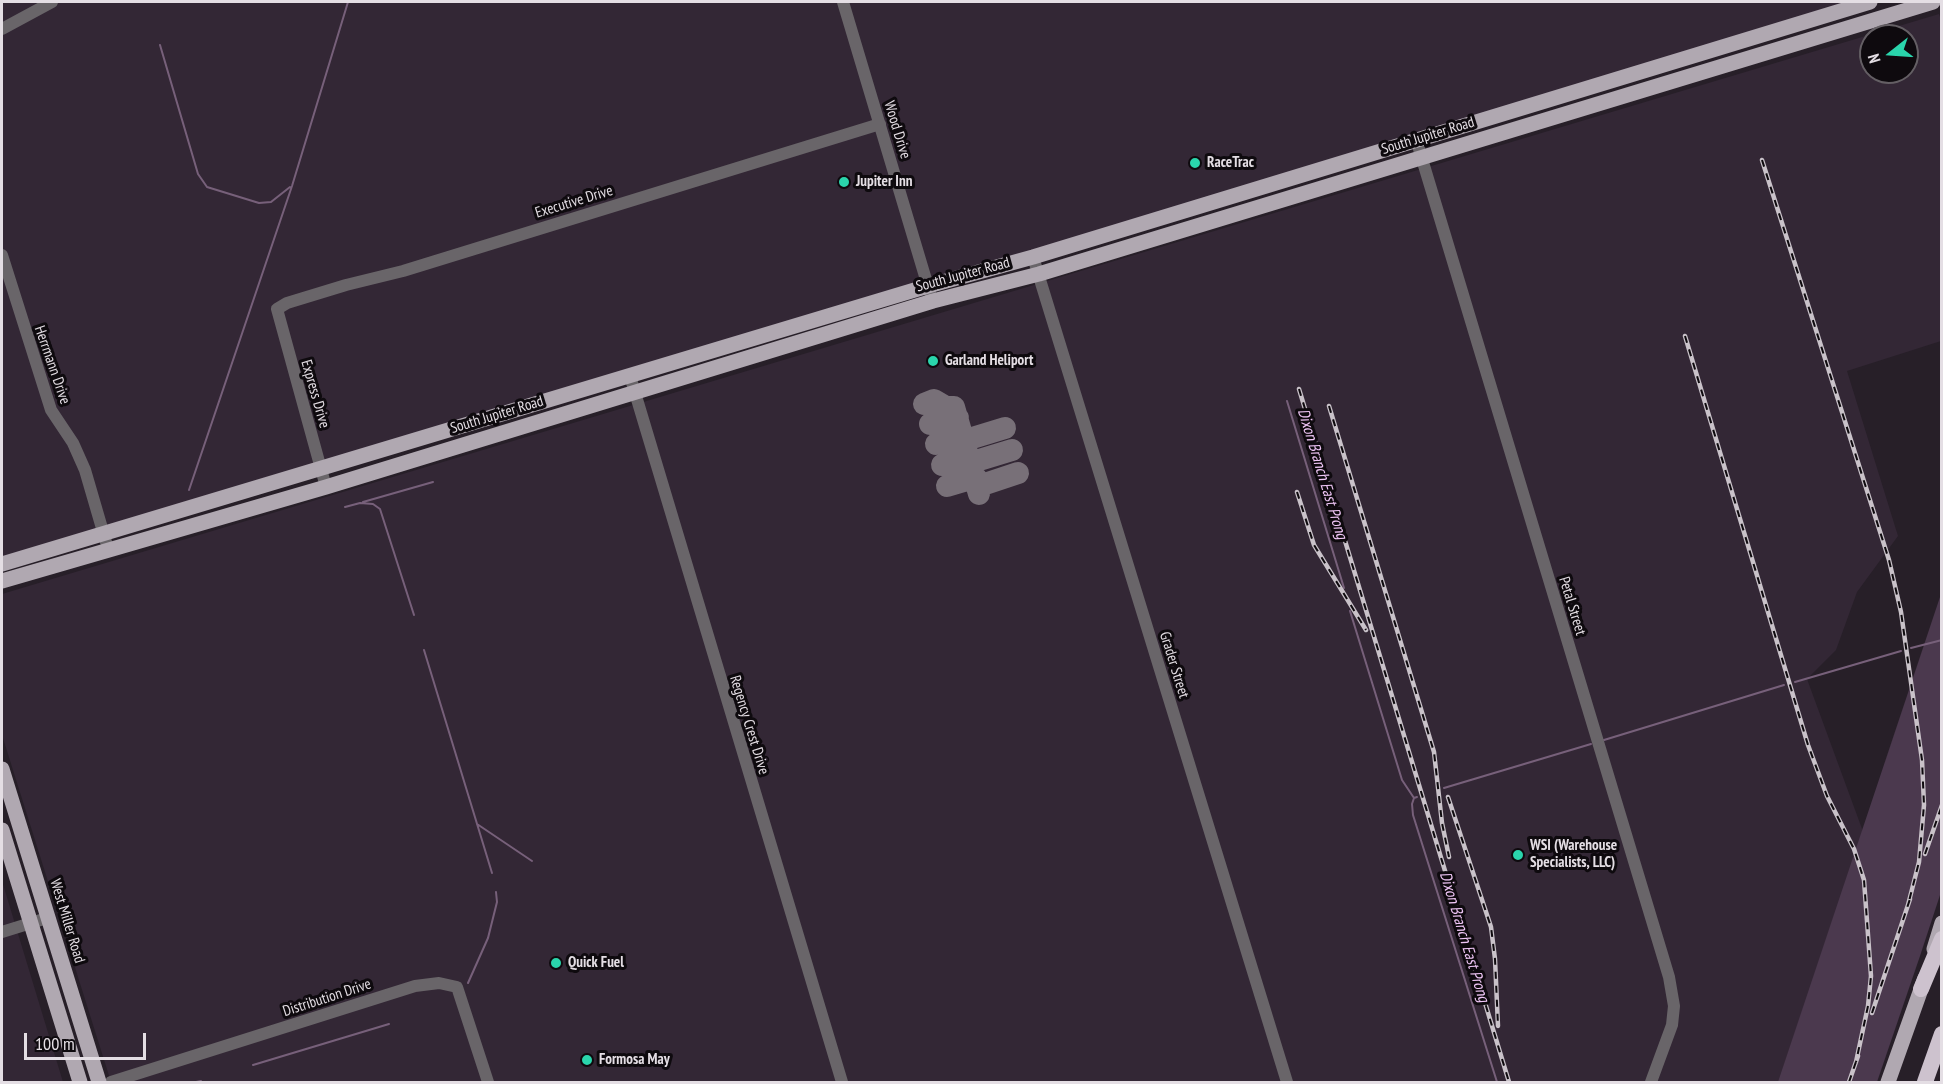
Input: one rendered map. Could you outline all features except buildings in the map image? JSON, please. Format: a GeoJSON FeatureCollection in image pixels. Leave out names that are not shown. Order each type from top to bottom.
{"type":"FeatureCollection","features":[{"type":"Feature","properties":{"kind":"highway"},"geometry":{"type":"LineString","coordinates":[[1921,989],[1941,939]]}},
{"type":"Feature","properties":{"kind":"highway"},"geometry":{"type":"LineString","coordinates":[[1925,1083],[1941,1035]]}},
{"type":"Feature","properties":{"kind":"main road","name":"South Jupiter Road"},"geometry":{"type":"LineString","coordinates":[[2,564],[928,286],[1033,257],[1870,2]]}},
{"type":"Feature","properties":{"kind":"main road","name":"South Jupiter Road"},"geometry":{"type":"LineString","coordinates":[[2,581],[326,487],[933,301],[1039,274],[1933,2]]}},
{"type":"Feature","properties":{"kind":"main road"},"geometry":{"type":"LineString","coordinates":[[1753,37],[1758,54]]}},
{"type":"Feature","properties":{"kind":"main road"},"geometry":{"type":"LineString","coordinates":[[1624,76],[1629,93]]}},
{"type":"Feature","properties":{"kind":"main road"},"geometry":{"type":"LineString","coordinates":[[1533,104],[1539,121]]}},
{"type":"Feature","properties":{"kind":"main road"},"geometry":{"type":"LineString","coordinates":[[440,433],[444,450]]}},
{"type":"Feature","properties":{"kind":"main road","name":"West Miller Road"},"geometry":{"type":"LineString","coordinates":[[2,770],[6,800],[47,918],[99,1083]]}},
{"type":"Feature","properties":{"kind":"main road"},"geometry":{"type":"LineString","coordinates":[[2,830],[80,1083]]}},
{"type":"Feature","properties":{"kind":"main road"},"geometry":{"type":"LineString","coordinates":[[1888,1083],[1941,923]]}},
{"type":"Feature","properties":{"kind":"street"},"geometry":{"type":"LineString","coordinates":[[2,29],[52,2]]}},
{"type":"Feature","properties":{"kind":"street","name":"Wood Drive"},"geometry":{"type":"LineString","coordinates":[[843,2],[933,301]]}},
{"type":"Feature","properties":{"kind":"street","name":"Executive Drive"},"geometry":{"type":"LineString","coordinates":[[277,309],[297,300],[403,271],[880,124]]}},
{"type":"Feature","properties":{"kind":"street","name":"Petal Street"},"geometry":{"type":"LineString","coordinates":[[1416,139],[1669,977],[1674,1006],[1672,1025],[1651,1083]]}},
{"type":"Feature","properties":{"kind":"street","name":"Herrmann Drive"},"geometry":{"type":"LineString","coordinates":[[2,255],[51,410],[73,443],[85,470],[108,549]]}},
{"type":"Feature","properties":{"kind":"street","name":"Grader Street"},"geometry":{"type":"LineString","coordinates":[[1033,257],[1287,1083]]}},
{"type":"Feature","properties":{"kind":"street","name":"Express Drive"},"geometry":{"type":"LineString","coordinates":[[277,309],[326,487]]}},
{"type":"Feature","properties":{"kind":"street","name":"Regency Crest Drive"},"geometry":{"type":"LineString","coordinates":[[630,376],[842,1083]]}},
{"type":"Feature","properties":{"kind":"street"},"geometry":{"type":"LineString","coordinates":[[2,932],[47,918]]}},
{"type":"Feature","properties":{"kind":"street","name":"Distribution Drive"},"geometry":{"type":"LineString","coordinates":[[111,1083],[404,989],[439,983],[457,987],[488,1083]]}},
{"type":"Feature","properties":{"kind":"shaded area"},"geometry":{"type":"Polygon","coordinates":[[[2,2],[1848,2],[1116,225],[2,559],[2,2]]]}},
{"type":"Feature","properties":{"kind":"shaded area"},"geometry":{"type":"Polygon","coordinates":[[[1939,14],[1941,20],[1941,341],[1847,371],[1898,536],[1857,592],[1836,650],[1807,679],[1912,965],[1876,1082],[111,1082],[2,735],[2,594],[1859,38],[1859,84],[1919,84],[1919,24],[1906,24],[1939,14]]]}},
{"type":"Feature","properties":{"kind":"shaded area"},"geometry":{"type":"Polygon","coordinates":[[[1941,594],[1941,892],[1920,956],[1877,1082],[1778,1082],[1941,594]]]}},
{"type":"Feature","properties":{"kind":"shaded area"},"geometry":{"type":"Polygon","coordinates":[[[2,881],[63,1082],[2,1082],[2,881]]]}},
{"type":"Feature","properties":{"kind":"waterway"},"geometry":{"type":"LineString","coordinates":[[189,490],[292,186],[348,2]]}},
{"type":"Feature","properties":{"kind":"waterway"},"geometry":{"type":"LineString","coordinates":[[160,45],[198,174],[207,187],[259,203],[271,202],[290,187]]}},
{"type":"Feature","properties":{"kind":"waterway","name":"Dixon Branch East Prong"},"geometry":{"type":"LineString","coordinates":[[1287,401],[1344,588]]}},
{"type":"Feature","properties":{"kind":"waterway"},"geometry":{"type":"LineString","coordinates":[[363,502],[433,482]]}},
{"type":"Feature","properties":{"kind":"waterway"},"geometry":{"type":"LineString","coordinates":[[345,507],[360,503],[373,504],[380,509],[414,615]]}},
{"type":"Feature","properties":{"kind":"waterway","name":"Dixon Branch East Prong"},"geometry":{"type":"LineString","coordinates":[[1350,611],[1402,780],[1414,798]]}},
{"type":"Feature","properties":{"kind":"waterway","name":"Dixon Branch East Prong"},"geometry":{"type":"LineString","coordinates":[[1911,648],[1942,640]]}},
{"type":"Feature","properties":{"kind":"waterway"},"geometry":{"type":"LineString","coordinates":[[424,650],[492,873]]}},
{"type":"Feature","properties":{"kind":"waterway","name":"Dixon Branch East Prong"},"geometry":{"type":"LineString","coordinates":[[1795,682],[1901,651]]}},
{"type":"Feature","properties":{"kind":"waterway","name":"Dixon Branch East Prong"},"geometry":{"type":"LineString","coordinates":[[1604,740],[1784,685]]}},
{"type":"Feature","properties":{"kind":"waterway","name":"Dixon Branch East Prong"},"geometry":{"type":"LineString","coordinates":[[1444,788],[1591,744]]}},
{"type":"Feature","properties":{"kind":"waterway","name":"Dixon Branch East Prong"},"geometry":{"type":"LineString","coordinates":[[1417,797],[1414,798],[1412,804],[1413,815],[1497,1082]]}},
{"type":"Feature","properties":{"kind":"waterway"},"geometry":{"type":"LineString","coordinates":[[477,824],[532,861]]}},
{"type":"Feature","properties":{"kind":"waterway"},"geometry":{"type":"LineString","coordinates":[[468,983],[488,938],[497,902],[496,892]]}},
{"type":"Feature","properties":{"kind":"waterway"},"geometry":{"type":"LineString","coordinates":[[253,1065],[389,1024]]}},
{"type":"Feature","properties":{"kind":"waterway"},"geometry":{"type":"LineString","coordinates":[[196,1082],[201,1081]]}},
{"type":"Feature","properties":{"kind":"taxiway"},"geometry":{"type":"LineString","coordinates":[[924,404],[934,400],[946,407],[954,407],[979,494]]}},
{"type":"Feature","properties":{"kind":"taxiway"},"geometry":{"type":"LineString","coordinates":[[930,424],[958,418]]}},
{"type":"Feature","properties":{"kind":"taxiway"},"geometry":{"type":"LineString","coordinates":[[966,443],[969,439],[1005,428]]}},
{"type":"Feature","properties":{"kind":"taxiway"},"geometry":{"type":"LineString","coordinates":[[936,444],[960,437],[964,438]]}},
{"type":"Feature","properties":{"kind":"taxiway"},"geometry":{"type":"LineString","coordinates":[[972,465],[976,461],[1012,450]]}},
{"type":"Feature","properties":{"kind":"taxiway"},"geometry":{"type":"LineString","coordinates":[[942,465],[967,457],[971,459]]}},
{"type":"Feature","properties":{"kind":"taxiway"},"geometry":{"type":"LineString","coordinates":[[979,486],[1018,473]]}},
{"type":"Feature","properties":{"kind":"taxiway"},"geometry":{"type":"LineString","coordinates":[[947,486],[977,479]]}},
{"type":"Feature","properties":{"kind":"railway"},"geometry":{"type":"LineString","coordinates":[[1762,160],[1889,560],[1901,612],[1922,760],[1924,805],[1919,862],[1908,905]]}},
{"type":"Feature","properties":{"kind":"railway"},"geometry":{"type":"LineString","coordinates":[[1685,336],[1808,745],[1827,796],[1854,849],[1864,880],[1871,976],[1868,1006],[1856,1062]]}},
{"type":"Feature","properties":{"kind":"railway"},"geometry":{"type":"LineString","coordinates":[[1299,389],[1509,1082]]}},
{"type":"Feature","properties":{"kind":"railway"},"geometry":{"type":"LineString","coordinates":[[1329,406],[1434,752],[1442,823],[1449,857]]}},
{"type":"Feature","properties":{"kind":"railway"},"geometry":{"type":"LineString","coordinates":[[1297,492],[1314,545],[1366,630]]}},
{"type":"Feature","properties":{"kind":"railway"},"geometry":{"type":"LineString","coordinates":[[1448,797],[1491,927],[1498,1026]]}},
{"type":"Feature","properties":{"kind":"railway"},"geometry":{"type":"LineString","coordinates":[[1925,854],[1942,805]]}},
{"type":"Feature","properties":{"kind":"railway"},"geometry":{"type":"LineString","coordinates":[[1872,1013],[1910,899]]}},
{"type":"Feature","properties":{"kind":"railway"},"geometry":{"type":"LineString","coordinates":[[1849,1082],[1858,1056]]}},
{"type":"Feature","properties":{"kind":"place","name":"RaceTrac"},"geometry":{"type":"Point","coordinates":[1195,163]}},
{"type":"Feature","properties":{"kind":"place","name":"Jupiter Inn"},"geometry":{"type":"Point","coordinates":[844,182]}},
{"type":"Feature","properties":{"kind":"place","name":"Garland Heliport"},"geometry":{"type":"Point","coordinates":[933,361]}},
{"type":"Feature","properties":{"kind":"place","name":"WSI (Warehouse Specialists, LLC)"},"geometry":{"type":"Point","coordinates":[1518,855]}},
{"type":"Feature","properties":{"kind":"place","name":"Quick Fuel"},"geometry":{"type":"Point","coordinates":[556,963]}},
{"type":"Feature","properties":{"kind":"place","name":"Formosa May"},"geometry":{"type":"Point","coordinates":[587,1060]}}]}
